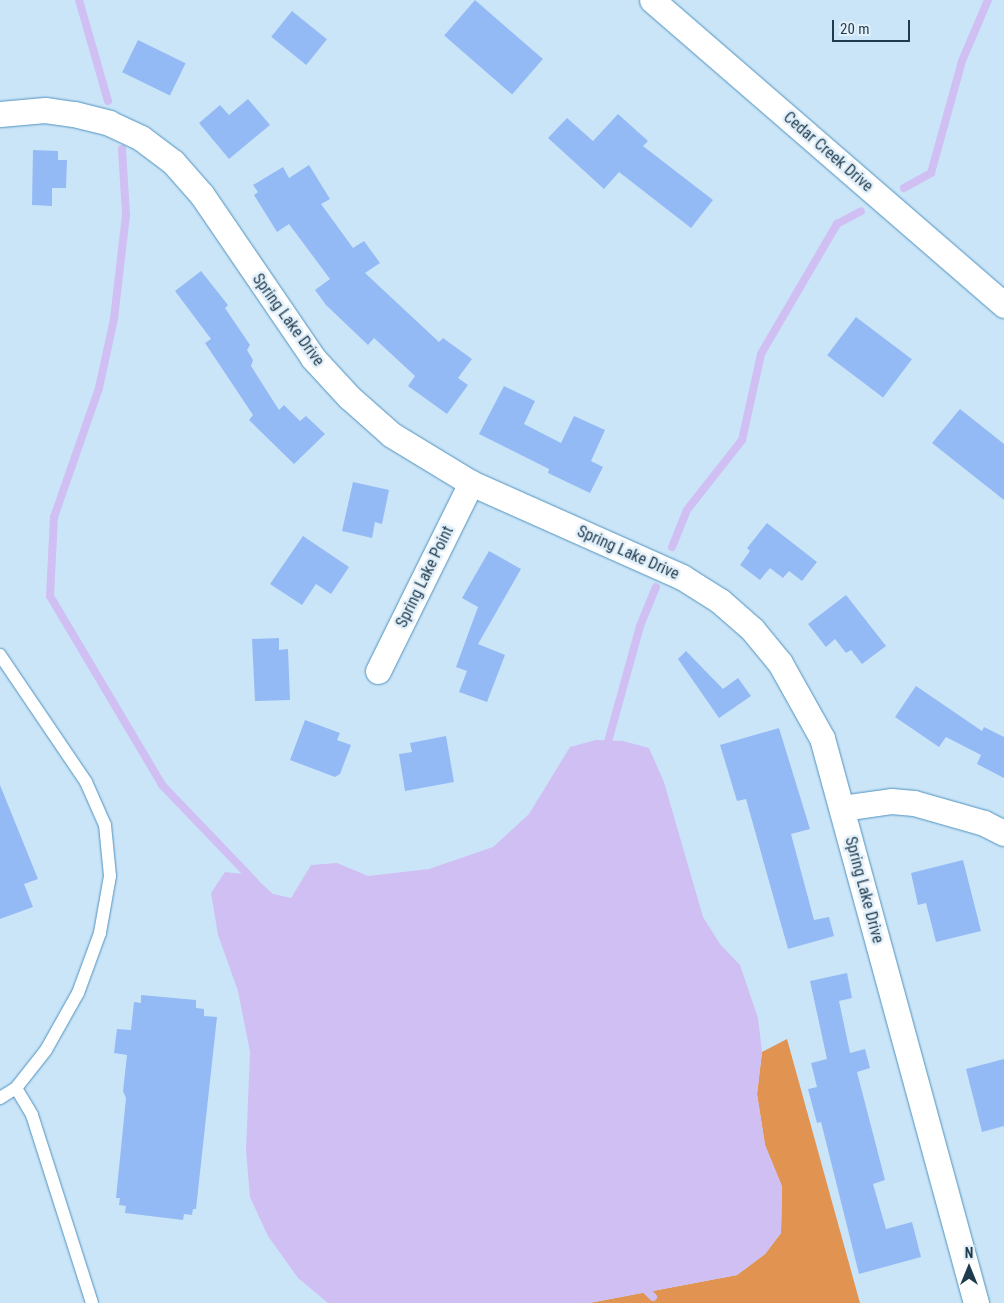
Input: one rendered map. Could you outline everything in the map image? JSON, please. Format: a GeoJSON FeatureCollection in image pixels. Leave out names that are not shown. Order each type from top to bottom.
{"type":"FeatureCollection","features":[{"type":"Feature","properties":{"kind":"street","name":"Cedar Creek Drive"},"geometry":{"type":"LineString","coordinates":[[652,0],[1004,304]]}},
{"type":"Feature","properties":{"kind":"street","name":"Spring Lake Drive"},"geometry":{"type":"LineString","coordinates":[[0,114],[45,110],[109,123],[142,138],[173,162],[202,195],[284,318],[319,365],[349,397],[392,435],[471,483],[650,560],[720,601],[752,629],[780,663],[801,697],[822,738],[976,1303]]}},
{"type":"Feature","properties":{"kind":"street","name":"Spring Lake Point"},"geometry":{"type":"LineString","coordinates":[[378,671],[471,483]]}},
{"type":"Feature","properties":{"kind":"street"},"geometry":{"type":"LineString","coordinates":[[842,808],[891,801],[914,803],[984,823],[1004,833]]}},
{"type":"Feature","properties":{"kind":"lane"},"geometry":{"type":"LineString","coordinates":[[0,655],[86,782],[105,825],[110,876],[100,933],[78,993],[46,1050],[16,1088],[0,1098]]}},
{"type":"Feature","properties":{"kind":"lane"},"geometry":{"type":"LineString","coordinates":[[16,1088],[32,1115],[92,1303]]}},
{"type":"Feature","properties":{"kind":"shaded area"},"geometry":{"type":"Polygon","coordinates":[[[596,740],[623,741],[649,748],[664,782],[703,917],[720,944],[740,965],[758,1018],[762,1052],[757,1094],[765,1145],[782,1186],[781,1233],[765,1254],[737,1275],[589,1303],[328,1303],[298,1278],[268,1236],[250,1197],[246,1150],[250,1052],[238,991],[218,935],[211,893],[225,872],[252,875],[273,894],[291,898],[311,865],[337,863],[368,876],[429,869],[493,847],[529,814],[570,747],[596,740]]]}},
{"type":"Feature","properties":{"kind":"shaded area"},"geometry":{"type":"Polygon","coordinates":[[[787,1039],[860,1303],[589,1303],[737,1275],[765,1254],[781,1233],[782,1187],[765,1145],[757,1094],[762,1052],[787,1039]]]}},
{"type":"Feature","properties":{"kind":"building"},"geometry":{"type":"Polygon","coordinates":[[[475,0],[543,59],[512,95],[444,35],[475,0]]]}},
{"type":"Feature","properties":{"kind":"building"},"geometry":{"type":"Polygon","coordinates":[[[292,11],[327,39],[306,65],[271,37],[292,11]]]}},
{"type":"Feature","properties":{"kind":"building"},"geometry":{"type":"Polygon","coordinates":[[[138,40],[186,63],[170,96],[122,72],[138,40]]]}},
{"type":"Feature","properties":{"kind":"building"},"geometry":{"type":"Polygon","coordinates":[[[248,99],[270,125],[229,159],[199,123],[220,105],[229,115],[248,99]]]}},
{"type":"Feature","properties":{"kind":"building"},"geometry":{"type":"Polygon","coordinates":[[[618,114],[648,141],[643,146],[713,200],[691,228],[619,172],[604,189],[548,138],[567,118],[593,141],[618,114]]]}},
{"type":"Feature","properties":{"kind":"building"},"geometry":{"type":"Polygon","coordinates":[[[33,150],[58,151],[58,160],[67,160],[66,188],[52,188],[52,206],[32,205],[33,150]]]}},
{"type":"Feature","properties":{"kind":"building"},"geometry":{"type":"Polygon","coordinates":[[[309,165],[330,199],[321,204],[353,248],[364,241],[380,263],[365,273],[439,342],[443,338],[472,359],[458,378],[468,385],[447,414],[408,386],[415,376],[374,338],[368,345],[326,305],[315,290],[330,279],[289,224],[277,232],[254,195],[258,192],[253,185],[283,167],[289,178],[309,165]]]}},
{"type":"Feature","properties":{"kind":"building"},"geometry":{"type":"Polygon","coordinates":[[[201,271],[228,305],[225,308],[250,345],[247,350],[253,360],[251,366],[279,410],[284,405],[300,421],[306,416],[325,434],[294,464],[249,420],[253,415],[205,343],[211,339],[175,291],[201,271]]]}},
{"type":"Feature","properties":{"kind":"building"},"geometry":{"type":"Polygon","coordinates":[[[856,317],[912,359],[883,397],[827,355],[856,317]]]}},
{"type":"Feature","properties":{"kind":"building"},"geometry":{"type":"Polygon","coordinates":[[[504,386],[535,401],[524,424],[561,443],[574,416],[605,430],[591,461],[603,467],[590,493],[548,473],[549,469],[479,434],[504,386]]]}},
{"type":"Feature","properties":{"kind":"building"},"geometry":{"type":"Polygon","coordinates":[[[960,409],[1004,444],[1004,500],[932,443],[960,409]]]}},
{"type":"Feature","properties":{"kind":"building"},"geometry":{"type":"Polygon","coordinates":[[[353,482],[389,490],[382,524],[375,522],[372,538],[342,531],[353,482]]]}},
{"type":"Feature","properties":{"kind":"building"},"geometry":{"type":"Polygon","coordinates":[[[767,523],[817,562],[802,581],[789,571],[783,578],[770,568],[760,580],[740,565],[750,551],[747,548],[767,523]]]}},
{"type":"Feature","properties":{"kind":"building"},"geometry":{"type":"Polygon","coordinates":[[[303,536],[349,567],[331,594],[316,584],[302,605],[270,584],[303,536]]]}},
{"type":"Feature","properties":{"kind":"building"},"geometry":{"type":"Polygon","coordinates":[[[489,551],[521,569],[478,644],[505,655],[487,702],[459,692],[467,671],[456,667],[478,607],[462,598],[489,551]]]}},
{"type":"Feature","properties":{"kind":"building"},"geometry":{"type":"Polygon","coordinates":[[[846,595],[886,646],[862,664],[851,650],[846,653],[835,639],[826,647],[808,624],[846,595]]]}},
{"type":"Feature","properties":{"kind":"building"},"geometry":{"type":"Polygon","coordinates":[[[279,638],[279,650],[288,649],[290,700],[255,701],[252,639],[279,638]]]}},
{"type":"Feature","properties":{"kind":"building"},"geometry":{"type":"Polygon","coordinates":[[[686,651],[723,689],[738,678],[751,696],[719,718],[678,659],[686,651]]]}},
{"type":"Feature","properties":{"kind":"building"},"geometry":{"type":"Polygon","coordinates":[[[916,686],[982,731],[984,727],[1004,737],[1004,778],[977,764],[981,755],[946,737],[939,747],[895,717],[916,686]]]}},
{"type":"Feature","properties":{"kind":"building"},"geometry":{"type":"Polygon","coordinates":[[[305,720],[340,733],[337,740],[351,745],[340,774],[335,777],[290,760],[305,720]]]}},
{"type":"Feature","properties":{"kind":"building"},"geometry":{"type":"Polygon","coordinates":[[[779,728],[810,829],[791,834],[814,920],[829,917],[834,936],[788,949],[746,799],[737,801],[720,745],[779,728]]]}},
{"type":"Feature","properties":{"kind":"building"},"geometry":{"type":"Polygon","coordinates":[[[446,736],[454,782],[405,791],[399,754],[412,752],[410,743],[446,736]]]}},
{"type":"Feature","properties":{"kind":"building"},"geometry":{"type":"Polygon","coordinates":[[[0,785],[38,879],[24,884],[33,907],[0,919],[0,785]]]}},
{"type":"Feature","properties":{"kind":"building"},"geometry":{"type":"Polygon","coordinates":[[[963,860],[981,931],[936,942],[926,903],[918,905],[911,873],[963,860]]]}},
{"type":"Feature","properties":{"kind":"building"},"geometry":{"type":"Polygon","coordinates":[[[847,973],[852,998],[839,1001],[850,1053],[865,1049],[870,1068],[857,1072],[885,1180],[873,1184],[886,1229],[912,1222],[921,1257],[859,1274],[821,1122],[817,1123],[808,1089],[817,1087],[811,1063],[827,1059],[810,981],[847,973]]]}},
{"type":"Feature","properties":{"kind":"building"},"geometry":{"type":"Polygon","coordinates":[[[141,995],[196,1000],[196,1008],[204,1009],[204,1016],[217,1017],[196,1209],[193,1209],[192,1215],[184,1214],[183,1220],[125,1213],[126,1206],[119,1205],[120,1198],[116,1198],[126,1098],[123,1091],[127,1055],[114,1053],[117,1029],[131,1030],[134,1002],[141,1003],[141,995]]]}},
{"type":"Feature","properties":{"kind":"building"},"geometry":{"type":"Polygon","coordinates":[[[1004,1059],[1004,1126],[982,1132],[966,1069],[1004,1059]]]}},
{"type":"Feature","properties":{"kind":"waterway"},"geometry":{"type":"LineString","coordinates":[[79,0],[108,101]]}},
{"type":"Feature","properties":{"kind":"waterway"},"geometry":{"type":"LineString","coordinates":[[904,188],[931,173],[962,61],[988,0]]}},
{"type":"Feature","properties":{"kind":"waterway"},"geometry":{"type":"LineString","coordinates":[[122,149],[126,215],[114,319],[99,388],[54,517],[50,596],[162,785],[255,882]]}},
{"type":"Feature","properties":{"kind":"waterway"},"geometry":{"type":"LineString","coordinates":[[672,547],[687,510],[742,440],[761,354],[837,224],[861,211]]}},
{"type":"Feature","properties":{"kind":"waterway"},"geometry":{"type":"LineString","coordinates":[[606,749],[640,626],[656,587]]}},
{"type":"Feature","properties":{"kind":"waterway"},"geometry":{"type":"LineString","coordinates":[[641,1285],[653,1297]]}}]}
